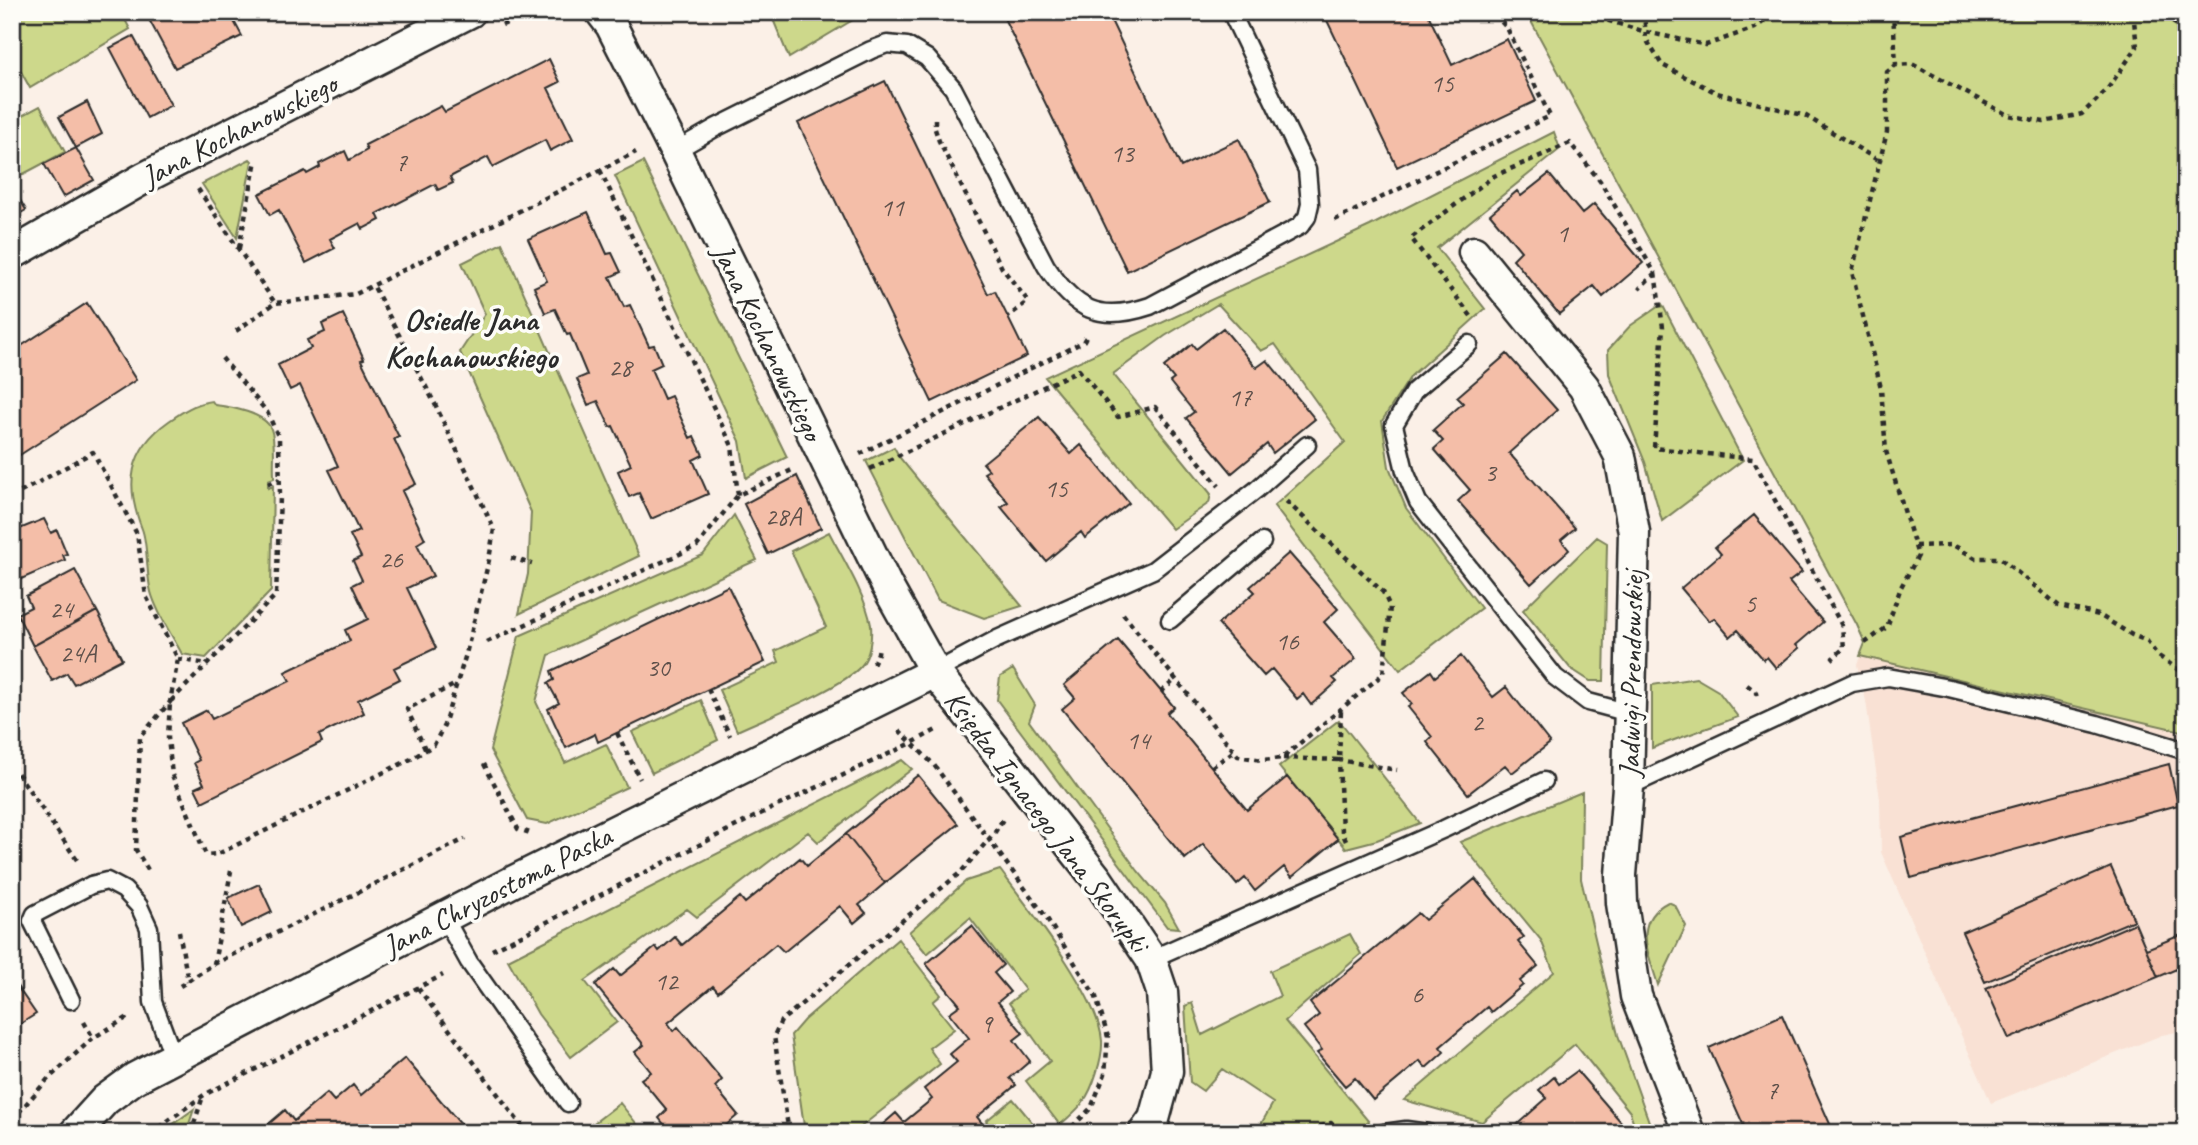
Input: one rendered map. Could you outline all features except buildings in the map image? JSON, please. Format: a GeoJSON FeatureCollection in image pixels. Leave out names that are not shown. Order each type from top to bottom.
{"type":"FeatureCollection","features":[{"type":"Feature","properties":{"kind":"street","name":"Jana Kochanowskiego"},"geometry":{"type":"LineString","coordinates":[[12,254],[146,177],[470,12]]}},
{"type":"Feature","properties":{"kind":"street","name":"Jana Kochanowskiego"},"geometry":{"type":"LineString","coordinates":[[601,12],[611,26],[672,146],[887,586],[935,672]]}},
{"type":"Feature","properties":{"kind":"street","name":"Jadwigi Prendowskiej"},"geometry":{"type":"LineString","coordinates":[[1474,252],[1584,387],[1620,456],[1634,532],[1628,788],[1620,875],[1622,903],[1636,996],[1689,1133]]}},
{"type":"Feature","properties":{"kind":"street","name":"Księdza Ignacego Jana Skorupki"},"geometry":{"type":"LineString","coordinates":[[935,672],[1097,879],[1151,959],[1162,992],[1167,1071],[1154,1119],[1144,1133]]}},
{"type":"Feature","properties":{"kind":"street","name":"Jana Chryzostoma Paska"},"geometry":{"type":"LineString","coordinates":[[75,1133],[105,1100],[125,1085],[174,1058],[444,917],[935,672]]}},
{"type":"Feature","properties":{"kind":"lane"},"geometry":{"type":"LineString","coordinates":[[672,146],[725,123],[871,50],[894,43],[907,46],[927,58],[953,88],[1054,278],[1080,306],[1100,313],[1122,314],[1150,306],[1300,226],[1307,217],[1310,204],[1307,170],[1231,14]]}},
{"type":"Feature","properties":{"kind":"lane"},"geometry":{"type":"LineString","coordinates":[[1469,344],[1413,391],[1394,425],[1405,471],[1418,502],[1555,677],[1588,702],[1629,713]]}},
{"type":"Feature","properties":{"kind":"lane"},"geometry":{"type":"LineString","coordinates":[[935,672],[995,640],[1153,570],[1265,482],[1307,445]]}},
{"type":"Feature","properties":{"kind":"lane"},"geometry":{"type":"LineString","coordinates":[[1170,620],[1262,542]]}},
{"type":"Feature","properties":{"kind":"lane"},"geometry":{"type":"LineString","coordinates":[[1628,788],[1852,683],[1888,677],[1949,688],[2097,724],[2186,751]]}},
{"type":"Feature","properties":{"kind":"lane"},"geometry":{"type":"LineString","coordinates":[[1151,959],[1544,781]]}},
{"type":"Feature","properties":{"kind":"lane"},"geometry":{"type":"LineString","coordinates":[[71,1000],[32,921],[35,914],[91,885],[107,881],[124,890],[139,906],[149,928],[153,1002],[174,1058]]}},
{"type":"Feature","properties":{"kind":"lane"},"geometry":{"type":"LineString","coordinates":[[444,917],[469,962],[568,1103]]}},
{"type":"Feature","properties":{"kind":"lane"},"geometry":{"type":"LineString","coordinates":[[1384,1133],[1406,1130],[1428,1133]]}},
{"type":"Feature","properties":{"kind":"path"},"geometry":{"type":"LineString","coordinates":[[1300,226],[1328,223],[1360,210],[1550,116],[1507,28],[1492,12]]}},
{"type":"Feature","properties":{"kind":"path"},"geometry":{"type":"LineString","coordinates":[[1579,12],[1646,32],[1706,45],[1755,28],[1776,12]]}},
{"type":"Feature","properties":{"kind":"path"},"geometry":{"type":"LineString","coordinates":[[1644,12],[1646,39],[1661,65],[1717,93],[1806,116],[1879,162]]}},
{"type":"Feature","properties":{"kind":"path"},"geometry":{"type":"LineString","coordinates":[[1893,12],[1896,65]]}},
{"type":"Feature","properties":{"kind":"path"},"geometry":{"type":"LineString","coordinates":[[1865,643],[1887,627],[1901,587],[1918,556],[1886,451],[1881,388],[1852,271],[1887,132],[1887,72],[1896,65],[1912,64],[2008,115],[2044,122],[2082,114],[2106,91],[2137,47],[2133,12]]}},
{"type":"Feature","properties":{"kind":"path"},"geometry":{"type":"LineString","coordinates":[[2155,12],[2186,30]]}},
{"type":"Feature","properties":{"kind":"path"},"geometry":{"type":"LineString","coordinates":[[500,26],[539,15],[561,15],[570,20]]}},
{"type":"Feature","properties":{"kind":"path"},"geometry":{"type":"LineString","coordinates":[[935,117],[939,141],[997,256],[1019,292],[1028,301],[1008,317]]}},
{"type":"Feature","properties":{"kind":"path"},"geometry":{"type":"LineString","coordinates":[[1469,344],[1486,335],[1411,238],[1494,176],[1570,142],[1600,181],[1655,273],[1663,327],[1654,448],[1752,459],[1842,626],[1844,648],[1831,660]]}},
{"type":"Feature","properties":{"kind":"path"},"geometry":{"type":"LineString","coordinates":[[236,331],[275,303],[356,294],[649,146],[672,146]]}},
{"type":"Feature","properties":{"kind":"path"},"geometry":{"type":"LineString","coordinates":[[238,248],[256,159]]}},
{"type":"Feature","properties":{"kind":"path"},"geometry":{"type":"LineString","coordinates":[[600,170],[732,446],[738,495]]}},
{"type":"Feature","properties":{"kind":"path"},"geometry":{"type":"LineString","coordinates":[[193,182],[275,303]]}},
{"type":"Feature","properties":{"kind":"path"},"geometry":{"type":"LineString","coordinates":[[1639,289],[1655,273]]}},
{"type":"Feature","properties":{"kind":"path"},"geometry":{"type":"LineString","coordinates":[[12,497],[93,452],[136,534],[146,596],[178,659],[170,702],[168,738],[172,775],[206,855],[218,854],[433,745],[444,725],[457,684],[489,559],[494,529],[435,404],[373,285]]}},
{"type":"Feature","properties":{"kind":"path"},"geometry":{"type":"LineString","coordinates":[[830,470],[1083,342],[1100,313]]}},
{"type":"Feature","properties":{"kind":"path"},"geometry":{"type":"LineString","coordinates":[[151,877],[136,850],[140,737],[170,702],[276,595],[279,438],[267,412],[222,358]]}},
{"type":"Feature","properties":{"kind":"path"},"geometry":{"type":"LineString","coordinates":[[487,642],[697,546],[738,495],[830,470],[1079,370],[1118,417],[1155,407],[1235,506]]}},
{"type":"Feature","properties":{"kind":"path"},"geometry":{"type":"LineString","coordinates":[[268,484],[280,479]]}},
{"type":"Feature","properties":{"kind":"path"},"geometry":{"type":"LineString","coordinates":[[1265,482],[1383,592],[1390,607],[1382,674],[1282,758]]}},
{"type":"Feature","properties":{"kind":"path"},"geometry":{"type":"LineString","coordinates":[[1915,545],[1953,545],[1975,558],[2000,558],[2059,606],[2099,615],[2147,641],[2157,655],[2179,670],[2186,671]]}},
{"type":"Feature","properties":{"kind":"path"},"geometry":{"type":"LineString","coordinates":[[511,558],[532,564]]}},
{"type":"Feature","properties":{"kind":"path"},"geometry":{"type":"LineString","coordinates":[[1105,591],[1238,756],[1339,760],[1397,770]]}},
{"type":"Feature","properties":{"kind":"path"},"geometry":{"type":"LineString","coordinates":[[870,669],[878,653],[879,641]]}},
{"type":"Feature","properties":{"kind":"path"},"geometry":{"type":"LineString","coordinates":[[178,659],[207,664]]}},
{"type":"Feature","properties":{"kind":"path"},"geometry":{"type":"LineString","coordinates":[[1161,692],[1176,679]]}},
{"type":"Feature","properties":{"kind":"path"},"geometry":{"type":"LineString","coordinates":[[425,749],[407,709],[457,684]]}},
{"type":"Feature","properties":{"kind":"path"},"geometry":{"type":"LineString","coordinates":[[1747,685],[1758,693],[1768,690]]}},
{"type":"Feature","properties":{"kind":"path"},"geometry":{"type":"LineString","coordinates":[[708,689],[734,744]]}},
{"type":"Feature","properties":{"kind":"path"},"geometry":{"type":"LineString","coordinates":[[1341,708],[1339,760],[1342,832],[1357,867]]}},
{"type":"Feature","properties":{"kind":"path"},"geometry":{"type":"LineString","coordinates":[[617,733],[645,788]]}},
{"type":"Feature","properties":{"kind":"path"},"geometry":{"type":"LineString","coordinates":[[487,952],[758,815],[912,743],[934,765],[1046,917],[1096,997],[1108,1037],[1105,1074],[1091,1108],[1066,1133]]}},
{"type":"Feature","properties":{"kind":"path"},"geometry":{"type":"LineString","coordinates":[[1212,767],[1234,751]]}},
{"type":"Feature","properties":{"kind":"path"},"geometry":{"type":"LineString","coordinates":[[484,764],[518,829],[535,833]]}},
{"type":"Feature","properties":{"kind":"path"},"geometry":{"type":"LineString","coordinates":[[12,765],[71,849],[91,885]]}},
{"type":"Feature","properties":{"kind":"path"},"geometry":{"type":"LineString","coordinates":[[789,1133],[774,1036],[781,1021],[951,881],[988,840],[1024,787]]}},
{"type":"Feature","properties":{"kind":"path"},"geometry":{"type":"LineString","coordinates":[[12,1120],[47,1080],[93,1038],[214,964],[465,839]]}},
{"type":"Feature","properties":{"kind":"path"},"geometry":{"type":"LineString","coordinates":[[214,964],[231,872]]}},
{"type":"Feature","properties":{"kind":"path"},"geometry":{"type":"LineString","coordinates":[[177,925],[182,936],[188,981]]}},
{"type":"Feature","properties":{"kind":"path"},"geometry":{"type":"LineString","coordinates":[[151,1133],[204,1095],[453,970]]}},
{"type":"Feature","properties":{"kind":"path"},"geometry":{"type":"LineString","coordinates":[[418,988],[527,1133]]}},
{"type":"Feature","properties":{"kind":"path"},"geometry":{"type":"LineString","coordinates":[[191,1133],[204,1095]]}},
{"type":"Feature","properties":{"kind":"path"},"geometry":{"type":"LineString","coordinates":[[1301,1133],[1331,1122],[1336,1133]]}},
{"type":"Feature","properties":{"kind":"shaded area"},"geometry":{"type":"Polygon","coordinates":[[[1860,656],[2186,732],[2186,1030],[2162,1035],[1991,1103],[1881,852],[1880,799],[1866,701],[1857,665],[1860,656]]]}},
{"type":"Feature","properties":{"kind":"green space"},"geometry":{"type":"Polygon","coordinates":[[[12,12],[121,12],[130,29],[30,88],[12,55],[12,12]]]}},
{"type":"Feature","properties":{"kind":"green space"},"geometry":{"type":"Polygon","coordinates":[[[770,12],[866,12],[789,58],[770,12]]]}},
{"type":"Feature","properties":{"kind":"green space"},"geometry":{"type":"Polygon","coordinates":[[[1526,12],[2186,12],[2186,732],[1860,656],[1865,643],[1857,625],[1526,12]]]}},
{"type":"Feature","properties":{"kind":"green space"},"geometry":{"type":"Polygon","coordinates":[[[40,106],[65,152],[12,180],[12,121],[40,106]]]}},
{"type":"Feature","properties":{"kind":"green space"},"geometry":{"type":"Polygon","coordinates":[[[1554,132],[1560,149],[1437,248],[1485,309],[1411,376],[1382,421],[1389,467],[1406,508],[1481,608],[1400,670],[1274,506],[1345,442],[1275,344],[1261,351],[1218,304],[1165,336],[1113,374],[1211,494],[1209,503],[1172,529],[1045,377],[1370,226],[1554,132]]]}},
{"type":"Feature","properties":{"kind":"green space"},"geometry":{"type":"Polygon","coordinates":[[[250,159],[252,161],[237,238],[202,184],[250,159]]]}},
{"type":"Feature","properties":{"kind":"green space"},"geometry":{"type":"Polygon","coordinates":[[[643,162],[787,457],[746,478],[740,441],[615,176],[643,162]]]}},
{"type":"Feature","properties":{"kind":"green space"},"geometry":{"type":"Polygon","coordinates":[[[502,243],[639,556],[519,614],[528,574],[531,512],[460,352],[485,314],[462,263],[502,243]]]}},
{"type":"Feature","properties":{"kind":"green space"},"geometry":{"type":"Polygon","coordinates":[[[1662,304],[1743,460],[1662,521],[1645,462],[1609,374],[1608,350],[1630,326],[1662,304]]]}},
{"type":"Feature","properties":{"kind":"green space"},"geometry":{"type":"Polygon","coordinates":[[[212,401],[215,405],[255,415],[268,423],[273,440],[274,478],[268,480],[268,488],[273,486],[271,591],[206,658],[182,654],[157,608],[149,585],[144,535],[133,498],[132,484],[138,457],[155,432],[189,408],[212,401]]]}},
{"type":"Feature","properties":{"kind":"green space"},"geometry":{"type":"Polygon","coordinates":[[[894,447],[900,458],[1022,606],[984,618],[938,600],[866,461],[894,447]]]}},
{"type":"Feature","properties":{"kind":"green space"},"geometry":{"type":"Polygon","coordinates":[[[734,515],[757,560],[549,655],[536,702],[565,763],[606,744],[627,787],[547,824],[527,820],[490,750],[519,636],[703,555],[734,515]]]}},
{"type":"Feature","properties":{"kind":"green space"},"geometry":{"type":"Polygon","coordinates":[[[829,532],[868,614],[871,635],[866,657],[861,666],[838,683],[803,702],[737,731],[719,690],[779,662],[775,651],[826,627],[791,551],[829,532]]]}},
{"type":"Feature","properties":{"kind":"green space"},"geometry":{"type":"Polygon","coordinates":[[[1597,537],[1607,543],[1604,681],[1590,681],[1570,668],[1523,610],[1597,537]]]}},
{"type":"Feature","properties":{"kind":"green space"},"geometry":{"type":"Polygon","coordinates":[[[1013,669],[1035,705],[1029,721],[1138,871],[1165,903],[1179,928],[1167,927],[997,700],[1000,677],[1013,669]]]}},
{"type":"Feature","properties":{"kind":"green space"},"geometry":{"type":"Polygon","coordinates":[[[1696,678],[1718,691],[1738,717],[1652,748],[1652,685],[1696,678]]]}},
{"type":"Feature","properties":{"kind":"green space"},"geometry":{"type":"Polygon","coordinates":[[[701,700],[718,740],[652,773],[632,732],[701,700]]]}},
{"type":"Feature","properties":{"kind":"green space"},"geometry":{"type":"Polygon","coordinates":[[[1339,720],[1420,823],[1377,840],[1346,848],[1279,767],[1339,720]]]}},
{"type":"Feature","properties":{"kind":"green space"},"geometry":{"type":"Polygon","coordinates":[[[902,760],[912,769],[818,842],[808,832],[697,917],[687,909],[585,981],[617,1022],[571,1057],[538,1014],[508,960],[902,760]]]}},
{"type":"Feature","properties":{"kind":"green space"},"geometry":{"type":"Polygon","coordinates":[[[1582,792],[1581,879],[1618,1035],[1653,1133],[1637,1133],[1630,1112],[1575,1044],[1482,1122],[1404,1100],[1554,972],[1541,940],[1460,842],[1582,792]]]}},
{"type":"Feature","properties":{"kind":"green space"},"geometry":{"type":"Polygon","coordinates":[[[1000,870],[1076,977],[1098,1022],[1102,1048],[1094,1081],[1081,1105],[1060,1125],[1026,1081],[1050,1061],[1009,1003],[1025,990],[970,918],[927,954],[909,932],[966,881],[1000,870]]]}},
{"type":"Feature","properties":{"kind":"green space"},"geometry":{"type":"Polygon","coordinates":[[[1668,902],[1675,905],[1686,926],[1658,985],[1647,950],[1646,928],[1657,910],[1668,902]]]}},
{"type":"Feature","properties":{"kind":"green space"},"geometry":{"type":"Polygon","coordinates":[[[1350,934],[1361,954],[1285,1021],[1369,1122],[1353,1133],[1256,1133],[1273,1103],[1222,1069],[1203,1091],[1190,1082],[1185,1006],[1192,1003],[1202,1035],[1280,996],[1270,971],[1350,934]]]}},
{"type":"Feature","properties":{"kind":"green space"},"geometry":{"type":"Polygon","coordinates":[[[898,939],[941,995],[933,1002],[954,1029],[929,1048],[940,1064],[857,1130],[858,1133],[805,1133],[791,1035],[804,1020],[898,939]]]}},
{"type":"Feature","properties":{"kind":"green space"},"geometry":{"type":"Polygon","coordinates":[[[1013,1099],[1041,1133],[989,1133],[992,1129],[986,1121],[1013,1099]]]}},
{"type":"Feature","properties":{"kind":"green space"},"geometry":{"type":"Polygon","coordinates":[[[620,1103],[644,1133],[581,1133],[620,1103]]]}},
{"type":"Feature","properties":{"kind":"green space"},"geometry":{"type":"Polygon","coordinates":[[[194,1109],[186,1133],[161,1133],[194,1109]]]}},
{"type":"Feature","properties":{"kind":"district","name":"Osiedle Jana Kochanowskiego"},"geometry":{"type":"Point","coordinates":[471,338]}}]}
